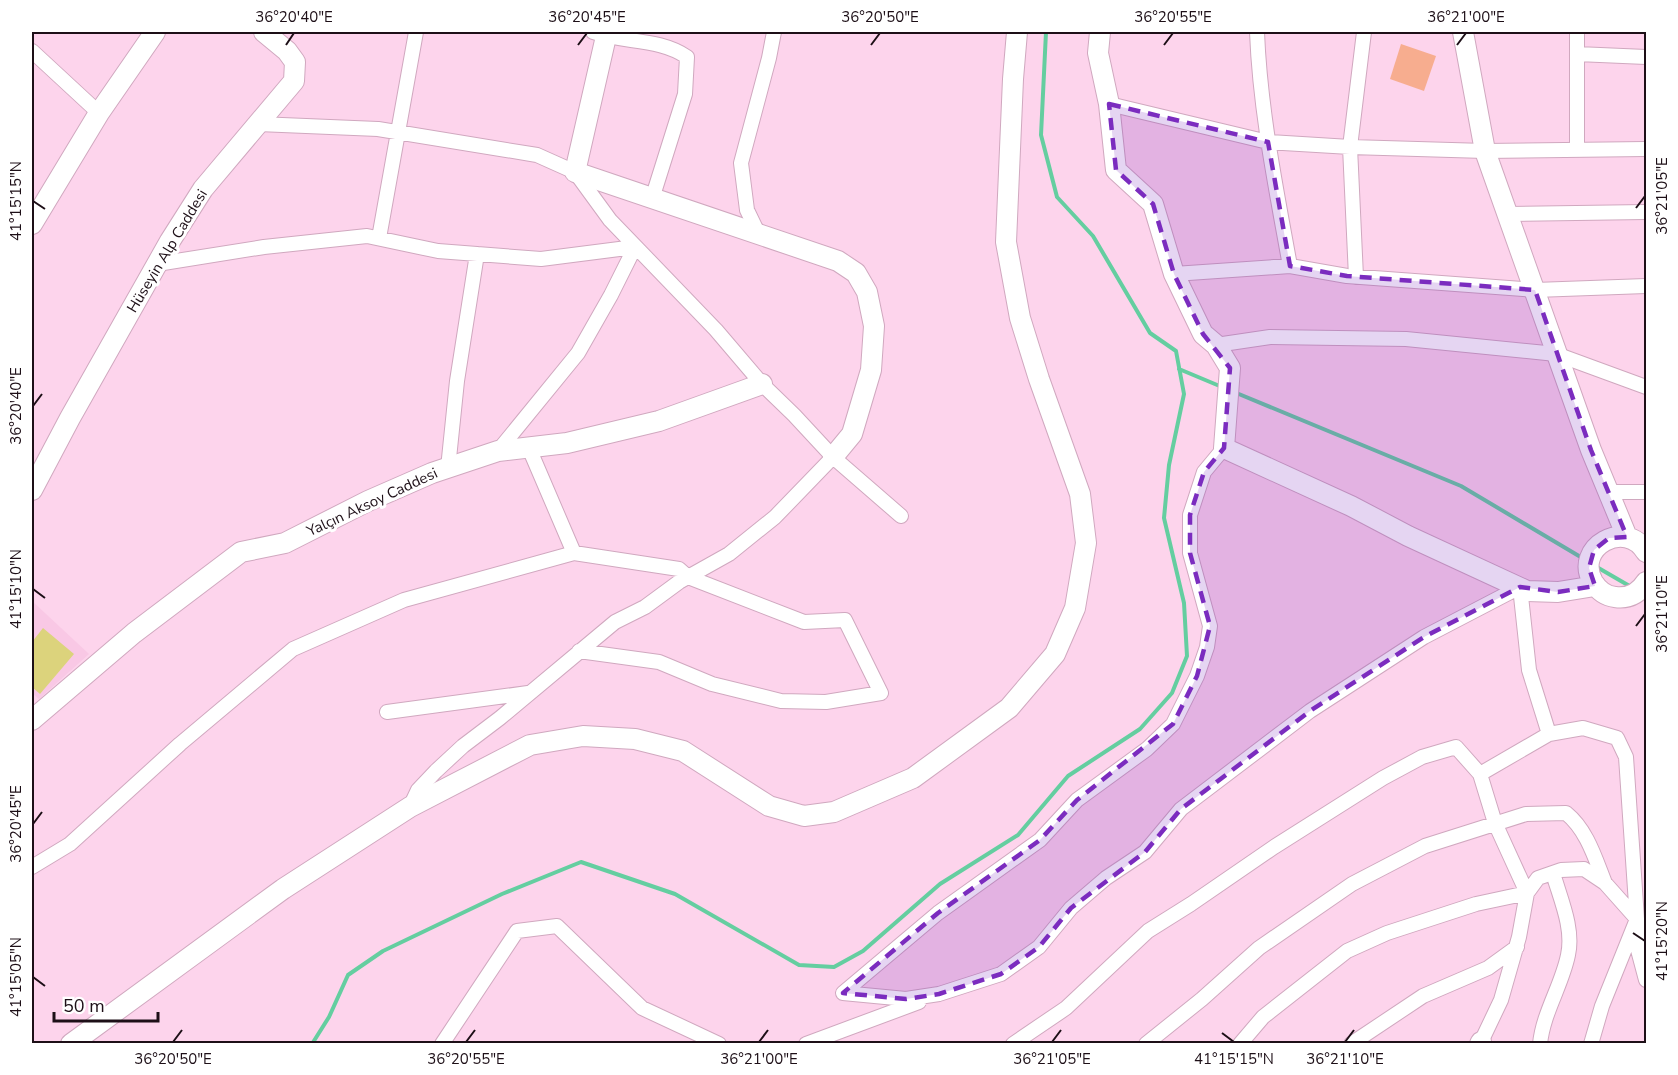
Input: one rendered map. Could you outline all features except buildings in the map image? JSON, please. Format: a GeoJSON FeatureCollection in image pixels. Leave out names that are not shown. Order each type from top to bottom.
{"type":"FeatureCollection","features":[{"type":"Feature","properties":{"kind":"street"},"geometry":{"type":"LineString","coordinates":[[32,224],[99,113],[155,32]]}},
{"type":"Feature","properties":{"kind":"street","name":"Hüseyin Alp Caddesi"},"geometry":{"type":"LineString","coordinates":[[32,490],[157,264],[203,189],[294,81],[295,62],[287,51],[264,32]]}},
{"type":"Feature","properties":{"kind":"street"},"geometry":{"type":"LineString","coordinates":[[379,238],[416,32]]}},
{"type":"Feature","properties":{"kind":"street"},"geometry":{"type":"LineString","coordinates":[[758,233],[747,210],[741,163],[770,58],[774,32]]}},
{"type":"Feature","properties":{"kind":"street"},"geometry":{"type":"LineString","coordinates":[[71,1044],[283,889],[410,807],[530,744],[583,736],[635,739],[683,751],[769,806],[804,816],[834,812],[913,778],[1009,708],[1055,654],[1075,608],[1086,543],[1080,494],[1039,380],[1020,318],[1006,242],[1017,32]]}},
{"type":"Feature","properties":{"kind":"street"},"geometry":{"type":"LineString","coordinates":[[939,994],[906,999],[843,993],[938,913],[1040,840],[1077,800],[1147,749],[1173,724],[1197,676],[1207,647],[1210,626],[1190,553],[1190,515],[1204,472],[1224,448],[1230,368],[1216,345],[1203,334],[1174,274],[1152,204],[1116,170],[1108,104],[1098,54],[1100,32]]}},
{"type":"Feature","properties":{"kind":"street"},"geometry":{"type":"LineString","coordinates":[[1257,32],[1268,142],[1290,266]]}},
{"type":"Feature","properties":{"kind":"street"},"geometry":{"type":"LineString","coordinates":[[1356,277],[1350,147],[1364,32]]}},
{"type":"Feature","properties":{"kind":"street"},"geometry":{"type":"LineString","coordinates":[[1459,32],[1485,151],[1556,354],[1627,537]]}},
{"type":"Feature","properties":{"kind":"street"},"geometry":{"type":"LineString","coordinates":[[1577,32],[1577,150]]}},
{"type":"Feature","properties":{"kind":"street"},"geometry":{"type":"LineString","coordinates":[[652,199],[685,94],[687,57],[677,51],[644,40],[602,33],[575,172],[610,220],[716,330],[762,384],[833,457],[901,516]]}},
{"type":"Feature","properties":{"kind":"street"},"geometry":{"type":"LineString","coordinates":[[32,51],[99,113]]}},
{"type":"Feature","properties":{"kind":"street"},"geometry":{"type":"LineString","coordinates":[[1577,54],[1647,57]]}},
{"type":"Feature","properties":{"kind":"street"},"geometry":{"type":"LineString","coordinates":[[1108,104],[1268,142],[1485,151],[1647,149]]}},
{"type":"Feature","properties":{"kind":"street"},"geometry":{"type":"LineString","coordinates":[[258,124],[378,129],[537,155],[575,172],[838,261],[856,273],[867,292],[874,326],[871,369],[852,434],[833,457],[775,517],[729,554],[688,577],[645,607],[615,622],[528,693],[435,771],[418,790],[410,807]]}},
{"type":"Feature","properties":{"kind":"street"},"geometry":{"type":"LineString","coordinates":[[1507,214],[1647,212]]}},
{"type":"Feature","properties":{"kind":"street"},"geometry":{"type":"LineString","coordinates":[[157,264],[264,247],[366,236],[438,251],[541,259],[635,247]]}},
{"type":"Feature","properties":{"kind":"street"},"geometry":{"type":"LineString","coordinates":[[498,451],[578,352],[611,296],[635,247]]}},
{"type":"Feature","properties":{"kind":"street"},"geometry":{"type":"LineString","coordinates":[[448,468],[457,381],[477,254]]}},
{"type":"Feature","properties":{"kind":"street"},"geometry":{"type":"LineString","coordinates":[[1174,274],[1290,266],[1356,277],[1535,290],[1647,286]]}},
{"type":"Feature","properties":{"kind":"street"},"geometry":{"type":"LineString","coordinates":[[1216,345],[1270,337],[1406,339],[1556,354],[1647,387]]}},
{"type":"Feature","properties":{"kind":"street","name":"Yalçın Aksoy Caddesi"},"geometry":{"type":"LineString","coordinates":[[32,720],[134,633],[241,552],[285,543],[368,501],[448,468],[498,451],[567,443],[659,421],[762,384]]}},
{"type":"Feature","properties":{"kind":"street"},"geometry":{"type":"LineString","coordinates":[[529,448],[574,553]]}},
{"type":"Feature","properties":{"kind":"street"},"geometry":{"type":"LineString","coordinates":[[1224,448],[1527,591],[1558,592],[1595,586]]}},
{"type":"Feature","properties":{"kind":"street"},"geometry":{"type":"LineString","coordinates":[[1608,492],[1647,492]]}},
{"type":"Feature","properties":{"kind":"street"},"geometry":{"type":"LineString","coordinates":[[1647,552],[1636,541],[1627,537],[1609,538],[1594,550],[1589,568],[1595,586],[1611,597],[1631,596],[1647,582]]}},
{"type":"Feature","properties":{"kind":"street"},"geometry":{"type":"LineString","coordinates":[[32,867],[70,844],[180,744],[293,649],[404,600],[574,553],[680,569],[688,577],[804,622],[845,620],[880,693],[826,702],[780,701],[712,684],[659,662],[579,651]]}},
{"type":"Feature","properties":{"kind":"street"},"geometry":{"type":"LineString","coordinates":[[1520,587],[1529,670],[1549,734]]}},
{"type":"Feature","properties":{"kind":"street"},"geometry":{"type":"LineString","coordinates":[[806,1044],[939,994],[1001,974],[1039,947],[1071,908],[1106,878],[1145,852],[1181,809],[1310,711],[1424,638],[1520,587]]}},
{"type":"Feature","properties":{"kind":"street"},"geometry":{"type":"LineString","coordinates":[[387,712],[528,693]]}},
{"type":"Feature","properties":{"kind":"street"},"geometry":{"type":"LineString","coordinates":[[1480,774],[1549,734],[1583,728],[1617,738],[1626,757],[1636,919],[1647,980]]}},
{"type":"Feature","properties":{"kind":"street"},"geometry":{"type":"LineString","coordinates":[[1013,1044],[1066,1008],[1148,931],[1383,778],[1422,757],[1456,747],[1480,774],[1495,823],[1527,893]]}},
{"type":"Feature","properties":{"kind":"street"},"geometry":{"type":"LineString","coordinates":[[1146,1044],[1202,999],[1259,948],[1352,884],[1425,846],[1526,814],[1566,813],[1578,823],[1605,883]]}},
{"type":"Feature","properties":{"kind":"street"},"geometry":{"type":"LineString","coordinates":[[1481,1043],[1501,999],[1516,947],[1527,893],[1538,878],[1561,870],[1584,869],[1605,883],[1636,919]]}},
{"type":"Feature","properties":{"kind":"street"},"geometry":{"type":"LineString","coordinates":[[1540,1044],[1550,1005],[1569,953],[1568,920],[1552,873]]}},
{"type":"Feature","properties":{"kind":"street"},"geometry":{"type":"LineString","coordinates":[[1240,1044],[1263,1017],[1347,951],[1387,933],[1455,910],[1527,893]]}},
{"type":"Feature","properties":{"kind":"street"},"geometry":{"type":"LineString","coordinates":[[1591,1044],[1606,995],[1636,919]]}},
{"type":"Feature","properties":{"kind":"street"},"geometry":{"type":"LineString","coordinates":[[442,1044],[517,931],[557,926],[642,1008],[719,1044]]}},
{"type":"Feature","properties":{"kind":"street"},"geometry":{"type":"LineString","coordinates":[[1351,1044],[1423,996],[1488,968],[1516,947]]}},
{"type":"Feature","properties":{"kind":"highlighted area"},"geometry":{"type":"Polygon","coordinates":[[[1109,104],[1268,142],[1290,266],[1347,276],[1535,290],[1591,450],[1627,537],[1609,538],[1594,550],[1589,568],[1595,586],[1558,592],[1520,587],[1424,637],[1310,711],[1181,809],[1145,852],[1071,908],[1039,947],[1001,974],[939,994],[906,999],[843,993],[938,913],[1040,840],[1077,800],[1173,724],[1197,676],[1210,626],[1190,553],[1190,515],[1204,472],[1224,448],[1230,368],[1203,334],[1174,274],[1153,204],[1116,170],[1109,104]]]}},
{"type":"Feature","properties":{"kind":"shaded area"},"geometry":{"type":"Polygon","coordinates":[[[32,601],[89,654],[39,699],[32,693],[32,601]]]}},
{"type":"Feature","properties":{"kind":"shaded area"},"geometry":{"type":"Polygon","coordinates":[[[43,628],[74,654],[40,694],[32,687],[32,642],[43,628]]]}},
{"type":"Feature","properties":{"kind":"waterway"},"geometry":{"type":"LineString","coordinates":[[312,1044],[329,1017],[348,975],[383,951],[502,894],[581,862],[675,894],[799,965],[834,967],[863,951],[940,884],[1018,835],[1068,776],[1140,729],[1172,693],[1187,656],[1184,603],[1164,518],[1169,465],[1184,394],[1176,351],[1150,333],[1093,236],[1057,197],[1041,135],[1046,32]]}},
{"type":"Feature","properties":{"kind":"waterway"},"geometry":{"type":"LineString","coordinates":[[1179,369],[1222,387]]}},
{"type":"Feature","properties":{"kind":"waterway"},"geometry":{"type":"LineString","coordinates":[[1234,392],[1461,486],[1584,559]]}},
{"type":"Feature","properties":{"kind":"waterway"},"geometry":{"type":"LineString","coordinates":[[1595,566],[1633,588]]}}]}
